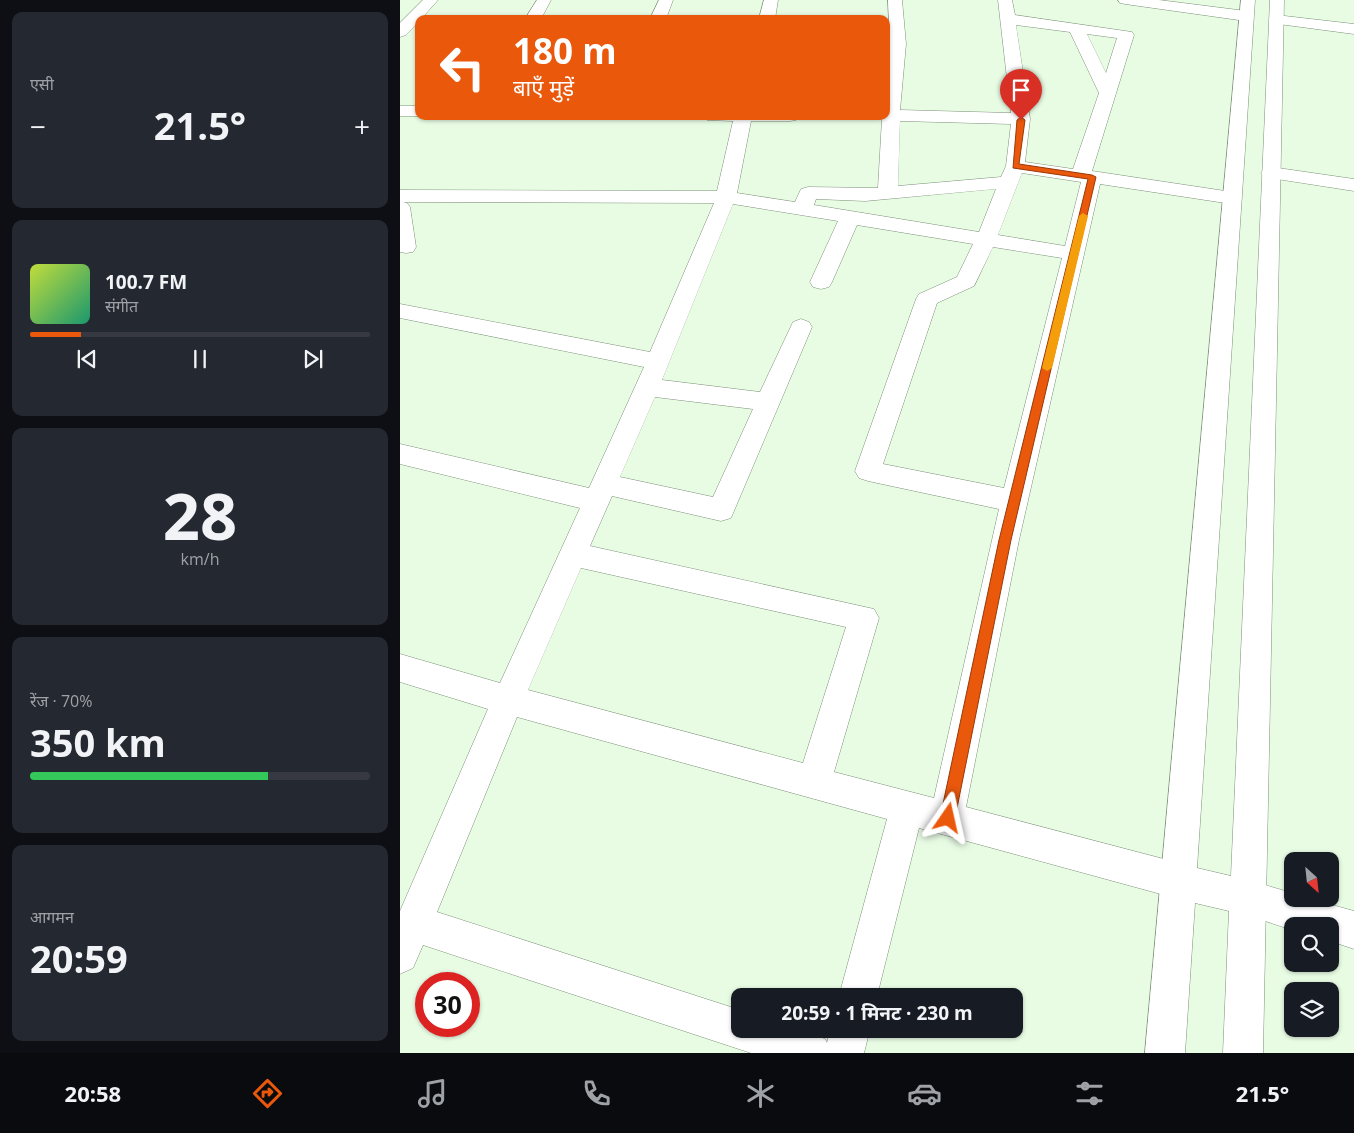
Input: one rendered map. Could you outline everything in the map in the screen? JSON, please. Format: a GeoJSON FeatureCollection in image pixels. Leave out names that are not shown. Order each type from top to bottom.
{"type":"FeatureCollection","features":[{"type":"Feature","properties":{"kind":"street"},"geometry":{"type":"LineString","coordinates":[[417,15],[432,0]]}},
{"type":"Feature","properties":{"kind":"street"},"geometry":{"type":"LineString","coordinates":[[535,15],[544,0]]}},
{"type":"Feature","properties":{"kind":"street"},"geometry":{"type":"LineString","coordinates":[[660,15],[666,0]]}},
{"type":"Feature","properties":{"kind":"street"},"geometry":{"type":"LineString","coordinates":[[768,15],[772,0]]}},
{"type":"Feature","properties":{"kind":"street"},"geometry":{"type":"LineString","coordinates":[[890,101],[898,44],[895,0]]}},
{"type":"Feature","properties":{"kind":"street"},"geometry":{"type":"LineString","coordinates":[[1005,0],[1021,120],[1012,174],[986,239],[966,280],[927,299],[868,471],[1014,501]]}},
{"type":"Feature","properties":{"kind":"street"},"geometry":{"type":"LineString","coordinates":[[1125,0],[1276,10],[1354,30]]}},
{"type":"Feature","properties":{"kind":"street"},"geometry":{"type":"LineString","coordinates":[[1165,1053],[1247,8]]}},
{"type":"Feature","properties":{"kind":"street"},"geometry":{"type":"LineString","coordinates":[[1243,1053],[1276,10]]}},
{"type":"Feature","properties":{"kind":"street"},"geometry":{"type":"LineString","coordinates":[[400,32],[415,17]]}},
{"type":"Feature","properties":{"kind":"street"},"geometry":{"type":"LineString","coordinates":[[948,818],[1014,501],[1075,254],[1087,176],[1107,93],[1126,35],[1008,19]]}},
{"type":"Feature","properties":{"kind":"street"},"geometry":{"type":"LineString","coordinates":[[1076,28],[1107,93]]}},
{"type":"Feature","properties":{"kind":"street"},"geometry":{"type":"LineString","coordinates":[[400,111],[415,112]]}},
{"type":"Feature","properties":{"kind":"street"},"geometry":{"type":"LineString","coordinates":[[890,115],[1021,120]]}},
{"type":"Feature","properties":{"kind":"street"},"geometry":{"type":"LineString","coordinates":[[742,120],[726,197],[658,362],[508,700],[407,939],[811,1053]]}},
{"type":"Feature","properties":{"kind":"street"},"geometry":{"type":"LineString","coordinates":[[888,120],[888,193]]}},
{"type":"Feature","properties":{"kind":"street"},"geometry":{"type":"LineString","coordinates":[[1271,173],[1354,185]]}},
{"type":"Feature","properties":{"kind":"street"},"geometry":{"type":"LineString","coordinates":[[803,210],[808,193],[865,195],[888,193],[1012,174],[1087,176],[1232,198]]}},
{"type":"Feature","properties":{"kind":"street"},"geometry":{"type":"LineString","coordinates":[[400,196],[726,197],[1075,254]]}},
{"type":"Feature","properties":{"kind":"street"},"geometry":{"type":"LineString","coordinates":[[400,207],[406,247]]}},
{"type":"Feature","properties":{"kind":"street"},"geometry":{"type":"LineString","coordinates":[[821,282],[850,217]]}},
{"type":"Feature","properties":{"kind":"street"},"geometry":{"type":"LineString","coordinates":[[400,311],[658,362]]}},
{"type":"Feature","properties":{"kind":"street"},"geometry":{"type":"LineString","coordinates":[[400,454],[600,492],[720,510],[801,326]]}},
{"type":"Feature","properties":{"kind":"street"},"geometry":{"type":"LineString","coordinates":[[647,387],[768,402]]}},
{"type":"Feature","properties":{"kind":"street"},"geometry":{"type":"LineString","coordinates":[[573,554],[864,618],[814,783]]}},
{"type":"Feature","properties":{"kind":"street"},"geometry":{"type":"LineString","coordinates":[[400,668],[508,700],[814,783],[1248,898],[1354,930]]}},
{"type":"Feature","properties":{"kind":"street"},"geometry":{"type":"LineString","coordinates":[[860,988],[907,807]]}},
{"type":"Feature","properties":{"kind":"street"},"geometry":{"type":"LineString","coordinates":[[844,1053],[848,1038]]}},
{"type":"Feature","properties":{"kind":"slow traffic"},"geometry":{"type":"LineString","coordinates":[[1047,368],[1083,216]]}},
{"type":"Feature","properties":{"kind":"route"},"geometry":{"type":"LineString","coordinates":[[948,818],[1005,540],[1092,177],[1015,166],[1021,120]]}}]}
